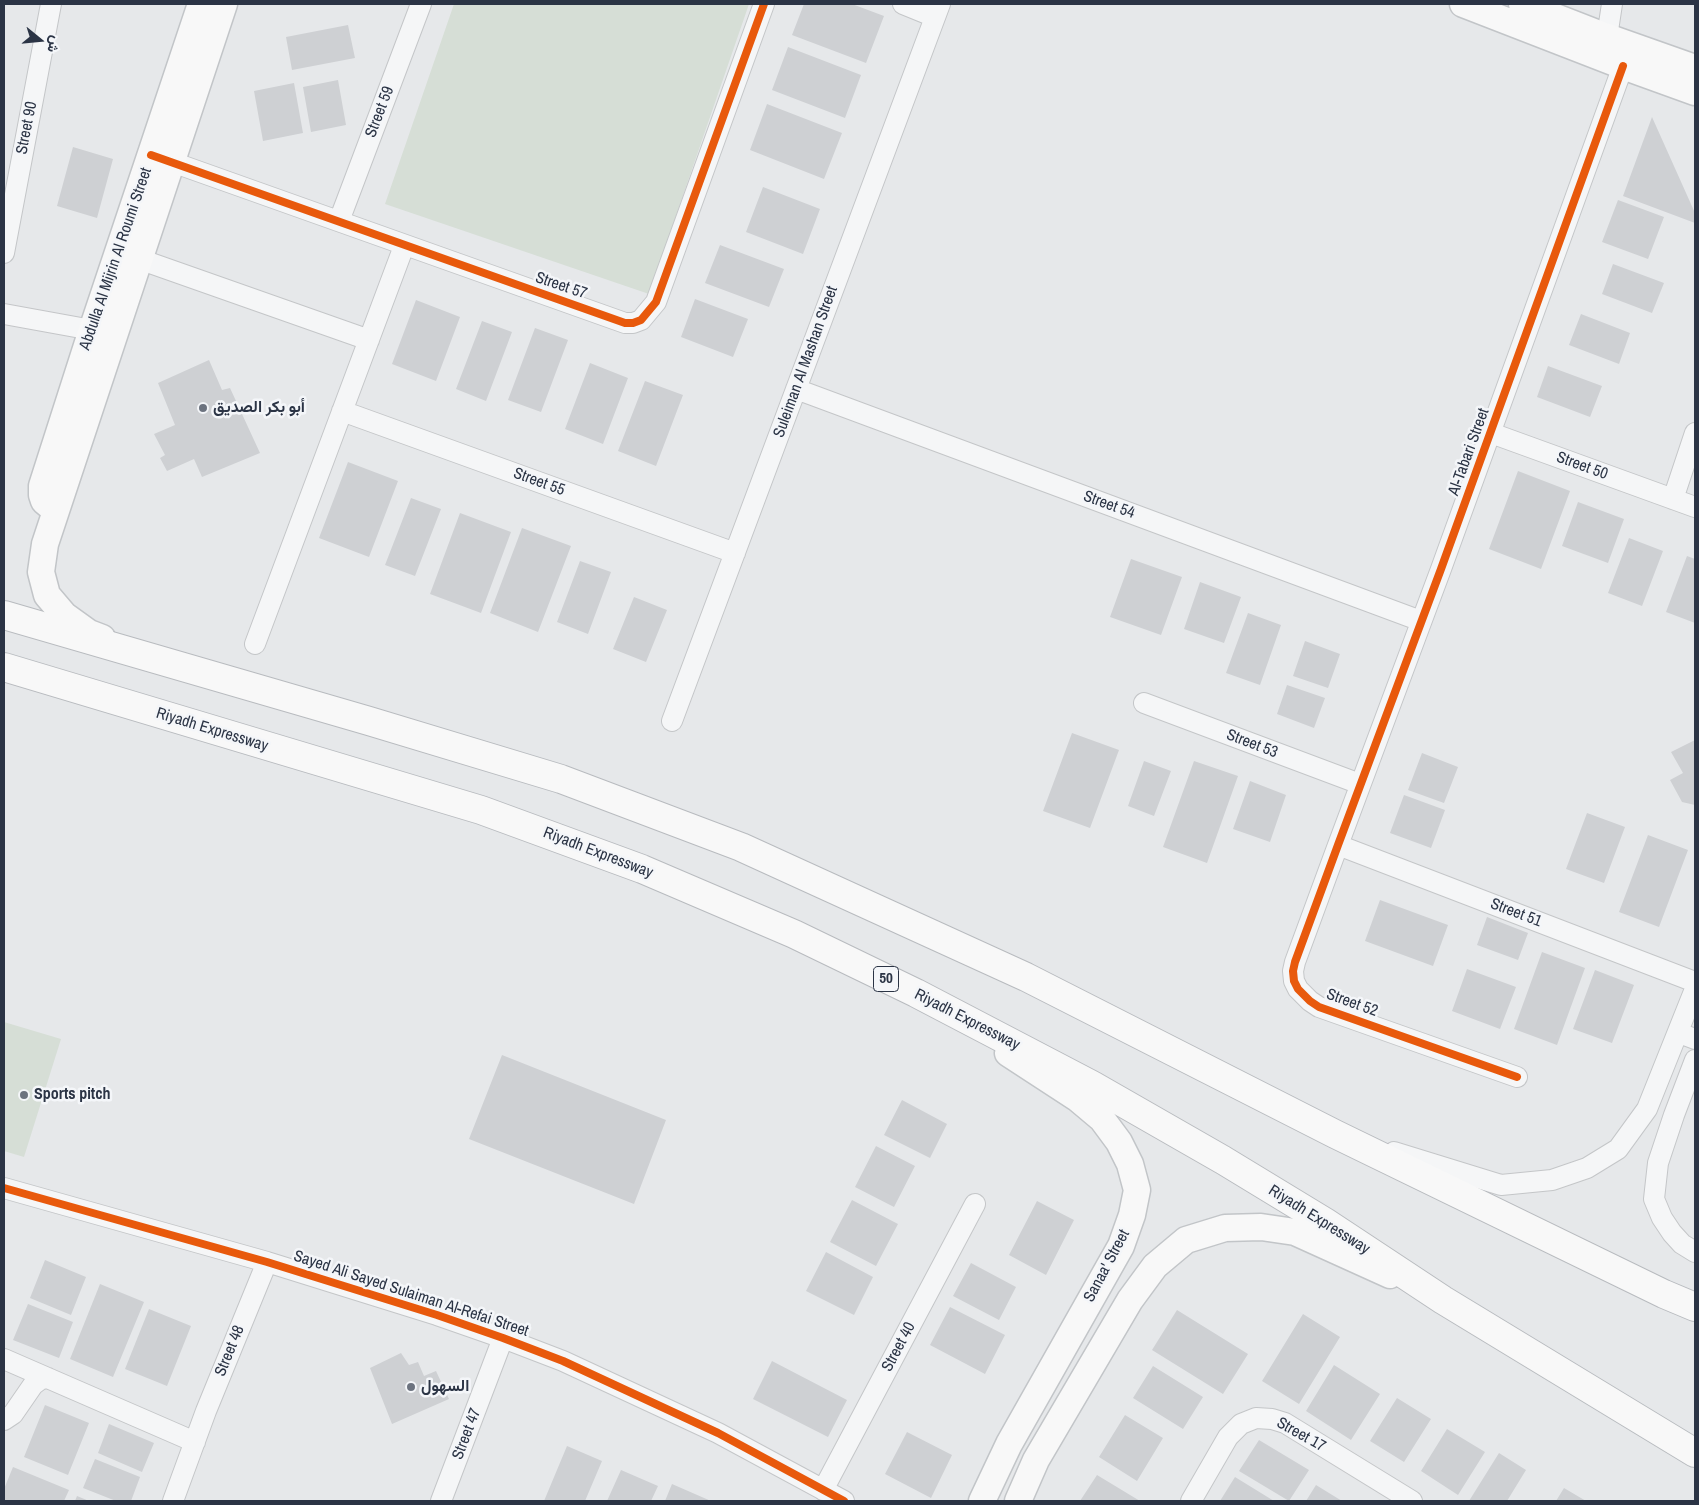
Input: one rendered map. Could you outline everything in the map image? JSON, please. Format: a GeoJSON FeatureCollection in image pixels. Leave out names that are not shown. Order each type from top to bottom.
{"type":"FeatureCollection","features":[{"type":"Feature","properties":{"kind":"highway"},"geometry":{"type":"LineString","coordinates":[[4,615],[561,779],[741,847],[1026,977],[1335,1134],[1664,1294],[1695,1307]]}},
{"type":"Feature","properties":{"kind":"highway","name":"Riyadh Expressway"},"geometry":{"type":"LineString","coordinates":[[4,667],[481,810],[660,877],[794,934],[916,993],[1092,1085],[1215,1155],[1325,1222],[1443,1300],[1695,1453]]}},
{"type":"Feature","properties":{"kind":"main road","name":"Abdulla Al Mijrin Al Roumi Street"},"geometry":{"type":"LineString","coordinates":[[180,666],[89,633],[64,615],[47,595],[41,572],[45,544],[139,259],[161,158],[201,4]]}},
{"type":"Feature","properties":{"kind":"main road","name":"Abdulla Al Mijrin Al Roumi Street"},"geometry":{"type":"LineString","coordinates":[[57,506],[50,506],[44,501],[42,486],[92,330],[224,4]]}},
{"type":"Feature","properties":{"kind":"main road"},"geometry":{"type":"LineString","coordinates":[[1463,4],[1695,92]]}},
{"type":"Feature","properties":{"kind":"main road"},"geometry":{"type":"LineString","coordinates":[[1522,4],[1695,68]]}},
{"type":"Feature","properties":{"kind":"main road","name":"Sanaa' Street"},"geometry":{"type":"LineString","coordinates":[[916,993],[1077,1098],[1102,1119],[1120,1142],[1130,1164],[1136,1190],[1132,1215],[1120,1246],[1009,1444],[982,1501]]}},
{"type":"Feature","properties":{"kind":"main road"},"geometry":{"type":"LineString","coordinates":[[1018,1501],[1036,1460],[1114,1325],[1155,1266],[1186,1240],[1225,1228],[1261,1227],[1295,1232],[1443,1300]]}},
{"type":"Feature","properties":{"kind":"main road"},"geometry":{"type":"LineString","coordinates":[[1081,1314],[1089,1312],[1096,1314],[1114,1325]]}},
{"type":"Feature","properties":{"kind":"street","name":"Street 90"},"geometry":{"type":"LineString","coordinates":[[4,253],[51,4]]}},
{"type":"Feature","properties":{"kind":"street","name":"Street 59"},"geometry":{"type":"LineString","coordinates":[[339,221],[421,4]]}},
{"type":"Feature","properties":{"kind":"street","name":"Street 57"},"geometry":{"type":"LineString","coordinates":[[161,158],[625,323],[641,320],[656,302],[764,4]]}},
{"type":"Feature","properties":{"kind":"street"},"geometry":{"type":"LineString","coordinates":[[903,4],[938,10]]}},
{"type":"Feature","properties":{"kind":"street"},"geometry":{"type":"LineString","coordinates":[[1607,37],[1612,4]]}},
{"type":"Feature","properties":{"kind":"street","name":"Suleiman Al Mashan Street"},"geometry":{"type":"LineString","coordinates":[[672,721],[938,10]]}},
{"type":"Feature","properties":{"kind":"street","name":"Al-Tabari Street"},"geometry":{"type":"LineString","coordinates":[[1338,845],[1491,432],[1623,66]]}},
{"type":"Feature","properties":{"kind":"street"},"geometry":{"type":"LineString","coordinates":[[255,644],[404,246]]}},
{"type":"Feature","properties":{"kind":"street"},"geometry":{"type":"LineString","coordinates":[[139,259],[369,340]]}},
{"type":"Feature","properties":{"kind":"street"},"geometry":{"type":"LineString","coordinates":[[4,314],[92,330]]}},
{"type":"Feature","properties":{"kind":"street","name":"Street 54"},"geometry":{"type":"LineString","coordinates":[[796,389],[1421,622]]}},
{"type":"Feature","properties":{"kind":"street","name":"Street 55"},"geometry":{"type":"LineString","coordinates":[[342,411],[735,553]]}},
{"type":"Feature","properties":{"kind":"street","name":"Street 50"},"geometry":{"type":"LineString","coordinates":[[1491,432],[1695,507]]}},
{"type":"Feature","properties":{"kind":"street"},"geometry":{"type":"LineString","coordinates":[[1673,499],[1695,434]]}},
{"type":"Feature","properties":{"kind":"street","name":"Street 53"},"geometry":{"type":"LineString","coordinates":[[1144,703],[1360,784]]}},
{"type":"Feature","properties":{"kind":"street","name":"Street 51"},"geometry":{"type":"LineString","coordinates":[[1338,845],[1695,982]]}},
{"type":"Feature","properties":{"kind":"street","name":"Street 52"},"geometry":{"type":"LineString","coordinates":[[1338,845],[1295,962],[1293,971],[1294,982],[1298,989],[1319,1007],[1517,1077]]}},
{"type":"Feature","properties":{"kind":"street"},"geometry":{"type":"LineString","coordinates":[[1335,1134],[1501,1185],[1552,1180],[1587,1168],[1618,1149],[1647,1109],[1687,1036],[1695,989]]}},
{"type":"Feature","properties":{"kind":"street"},"geometry":{"type":"LineString","coordinates":[[1695,1060],[1658,1163],[1654,1199],[1662,1218],[1672,1233],[1682,1244],[1695,1252]]}},
{"type":"Feature","properties":{"kind":"street","name":"Sayed Ali Sayed Sulaiman Al-Refai Street"},"geometry":{"type":"LineString","coordinates":[[4,1188],[267,1262],[437,1315],[503,1338],[563,1361],[718,1433],[844,1501]]}},
{"type":"Feature","properties":{"kind":"street","name":"Street 40"},"geometry":{"type":"LineString","coordinates":[[823,1490],[975,1204]]}},
{"type":"Feature","properties":{"kind":"street","name":"Street 48"},"geometry":{"type":"LineString","coordinates":[[173,1501],[267,1262]]}},
{"type":"Feature","properties":{"kind":"street","name":"Street 47"},"geometry":{"type":"LineString","coordinates":[[441,1501],[503,1338]]}},
{"type":"Feature","properties":{"kind":"street"},"geometry":{"type":"LineString","coordinates":[[4,1359],[195,1442]]}},
{"type":"Feature","properties":{"kind":"street"},"geometry":{"type":"LineString","coordinates":[[4,1437],[8,1417],[33,1385],[41,1379],[48,1378]]}},
{"type":"Feature","properties":{"kind":"street","name":"Street 17"},"geometry":{"type":"LineString","coordinates":[[1191,1501],[1228,1437],[1241,1424],[1256,1418],[1272,1418],[1285,1423],[1412,1501]]}},
{"type":"Feature","properties":{"kind":"shaded area"},"geometry":{"type":"Polygon","coordinates":[[[454,4],[749,4],[649,294],[385,204],[454,4]]]}},
{"type":"Feature","properties":{"kind":"shaded area","name":"Sports pitch"},"geometry":{"type":"Polygon","coordinates":[[[4,1022],[61,1039],[24,1157],[4,1151],[4,1022]]]}},
{"type":"Feature","properties":{"kind":"building"},"geometry":{"type":"Polygon","coordinates":[[[804,4],[852,4],[884,16],[866,63],[792,35],[804,4]]]}},
{"type":"Feature","properties":{"kind":"building"},"geometry":{"type":"Polygon","coordinates":[[[348,25],[355,58],[292,70],[286,37],[348,25]]]}},
{"type":"Feature","properties":{"kind":"building"},"geometry":{"type":"Polygon","coordinates":[[[788,47],[861,75],[845,118],[772,90],[788,47]]]}},
{"type":"Feature","properties":{"kind":"building"},"geometry":{"type":"Polygon","coordinates":[[[338,80],[346,125],[311,132],[303,87],[338,80]]]}},
{"type":"Feature","properties":{"kind":"building"},"geometry":{"type":"Polygon","coordinates":[[[294,83],[303,133],[263,141],[254,91],[294,83]]]}},
{"type":"Feature","properties":{"kind":"building"},"geometry":{"type":"Polygon","coordinates":[[[767,104],[842,133],[824,179],[750,150],[767,104]]]}},
{"type":"Feature","properties":{"kind":"building"},"geometry":{"type":"Polygon","coordinates":[[[1652,117],[1695,213],[1695,223],[1623,196],[1652,117]]]}},
{"type":"Feature","properties":{"kind":"building"},"geometry":{"type":"Polygon","coordinates":[[[73,147],[113,159],[97,218],[57,206],[73,147]]]}},
{"type":"Feature","properties":{"kind":"building"},"geometry":{"type":"Polygon","coordinates":[[[763,187],[820,209],[803,254],[746,232],[763,187]]]}},
{"type":"Feature","properties":{"kind":"building"},"geometry":{"type":"Polygon","coordinates":[[[1618,200],[1664,217],[1648,259],[1602,242],[1618,200]]]}},
{"type":"Feature","properties":{"kind":"building"},"geometry":{"type":"Polygon","coordinates":[[[720,245],[784,269],[769,307],[705,283],[720,245]]]}},
{"type":"Feature","properties":{"kind":"building"},"geometry":{"type":"Polygon","coordinates":[[[1613,264],[1664,283],[1652,313],[1602,294],[1613,264]]]}},
{"type":"Feature","properties":{"kind":"building"},"geometry":{"type":"Polygon","coordinates":[[[695,299],[748,319],[733,357],[681,337],[695,299]]]}},
{"type":"Feature","properties":{"kind":"building"},"geometry":{"type":"Polygon","coordinates":[[[416,300],[460,317],[436,381],[392,364],[416,300]]]}},
{"type":"Feature","properties":{"kind":"building"},"geometry":{"type":"Polygon","coordinates":[[[1581,314],[1630,333],[1619,364],[1569,345],[1581,314]]]}},
{"type":"Feature","properties":{"kind":"building"},"geometry":{"type":"Polygon","coordinates":[[[482,321],[512,332],[486,401],[456,389],[482,321]]]}},
{"type":"Feature","properties":{"kind":"building"},"geometry":{"type":"Polygon","coordinates":[[[535,328],[568,340],[541,412],[508,400],[535,328]]]}},
{"type":"Feature","properties":{"kind":"building","name":"أبو بكر الصديق"},"geometry":{"type":"Polygon","coordinates":[[[209,360],[222,390],[230,388],[260,453],[202,477],[194,459],[167,471],[160,458],[165,455],[154,434],[175,425],[158,383],[209,360]]]}},
{"type":"Feature","properties":{"kind":"building"},"geometry":{"type":"Polygon","coordinates":[[[590,363],[628,378],[603,444],[565,429],[590,363]]]}},
{"type":"Feature","properties":{"kind":"building"},"geometry":{"type":"Polygon","coordinates":[[[1548,366],[1602,386],[1590,417],[1537,397],[1548,366]]]}},
{"type":"Feature","properties":{"kind":"building"},"geometry":{"type":"Polygon","coordinates":[[[645,381],[683,395],[656,466],[618,451],[645,381]]]}},
{"type":"Feature","properties":{"kind":"building"},"geometry":{"type":"Polygon","coordinates":[[[348,462],[398,481],[369,557],[319,538],[348,462]]]}},
{"type":"Feature","properties":{"kind":"building"},"geometry":{"type":"Polygon","coordinates":[[[1518,471],[1570,491],[1541,569],[1489,549],[1518,471]]]}},
{"type":"Feature","properties":{"kind":"building"},"geometry":{"type":"Polygon","coordinates":[[[411,498],[441,509],[415,576],[385,565],[411,498]]]}},
{"type":"Feature","properties":{"kind":"building"},"geometry":{"type":"Polygon","coordinates":[[[1578,502],[1624,519],[1608,563],[1562,546],[1578,502]]]}},
{"type":"Feature","properties":{"kind":"building"},"geometry":{"type":"Polygon","coordinates":[[[460,513],[511,532],[481,613],[430,594],[460,513]]]}},
{"type":"Feature","properties":{"kind":"building"},"geometry":{"type":"Polygon","coordinates":[[[522,528],[571,546],[538,632],[490,613],[522,528]]]}},
{"type":"Feature","properties":{"kind":"building"},"geometry":{"type":"Polygon","coordinates":[[[1629,538],[1663,551],[1642,606],[1608,593],[1629,538]]]}},
{"type":"Feature","properties":{"kind":"building"},"geometry":{"type":"Polygon","coordinates":[[[1687,556],[1695,559],[1695,623],[1666,612],[1687,556]]]}},
{"type":"Feature","properties":{"kind":"building"},"geometry":{"type":"Polygon","coordinates":[[[1131,559],[1182,577],[1161,635],[1110,617],[1131,559]]]}},
{"type":"Feature","properties":{"kind":"building"},"geometry":{"type":"Polygon","coordinates":[[[580,561],[611,572],[588,634],[557,622],[580,561]]]}},
{"type":"Feature","properties":{"kind":"building"},"geometry":{"type":"Polygon","coordinates":[[[1200,582],[1241,597],[1224,643],[1184,629],[1200,582]]]}},
{"type":"Feature","properties":{"kind":"building"},"geometry":{"type":"Polygon","coordinates":[[[634,597],[667,610],[646,662],[613,649],[634,597]]]}},
{"type":"Feature","properties":{"kind":"building"},"geometry":{"type":"Polygon","coordinates":[[[1248,613],[1281,625],[1260,685],[1226,673],[1248,613]]]}},
{"type":"Feature","properties":{"kind":"building"},"geometry":{"type":"Polygon","coordinates":[[[1305,641],[1340,654],[1328,688],[1293,676],[1305,641]]]}},
{"type":"Feature","properties":{"kind":"building"},"geometry":{"type":"Polygon","coordinates":[[[1287,685],[1325,698],[1314,728],[1277,714],[1287,685]]]}},
{"type":"Feature","properties":{"kind":"building"},"geometry":{"type":"Polygon","coordinates":[[[1072,733],[1119,750],[1090,828],[1043,811],[1072,733]]]}},
{"type":"Feature","properties":{"kind":"building"},"geometry":{"type":"Polygon","coordinates":[[[1695,740],[1695,805],[1682,802],[1670,780],[1683,773],[1671,752],[1695,740]]]}},
{"type":"Feature","properties":{"kind":"building"},"geometry":{"type":"Polygon","coordinates":[[[1422,753],[1458,767],[1444,803],[1408,790],[1422,753]]]}},
{"type":"Feature","properties":{"kind":"building"},"geometry":{"type":"Polygon","coordinates":[[[1144,761],[1171,771],[1154,816],[1128,806],[1144,761]]]}},
{"type":"Feature","properties":{"kind":"building"},"geometry":{"type":"Polygon","coordinates":[[[1194,761],[1238,776],[1207,863],[1163,847],[1194,761]]]}},
{"type":"Feature","properties":{"kind":"building"},"geometry":{"type":"Polygon","coordinates":[[[1250,781],[1286,795],[1270,842],[1233,829],[1250,781]]]}},
{"type":"Feature","properties":{"kind":"building"},"geometry":{"type":"Polygon","coordinates":[[[1404,795],[1445,810],[1431,848],[1390,833],[1404,795]]]}},
{"type":"Feature","properties":{"kind":"building"},"geometry":{"type":"Polygon","coordinates":[[[1587,813],[1625,827],[1604,883],[1566,869],[1587,813]]]}},
{"type":"Feature","properties":{"kind":"building"},"geometry":{"type":"Polygon","coordinates":[[[1648,835],[1688,850],[1659,927],[1619,912],[1648,835]]]}},
{"type":"Feature","properties":{"kind":"building"},"geometry":{"type":"Polygon","coordinates":[[[1380,900],[1448,925],[1433,966],[1365,941],[1380,900]]]}},
{"type":"Feature","properties":{"kind":"building"},"geometry":{"type":"Polygon","coordinates":[[[1487,917],[1528,933],[1518,960],[1477,945],[1487,917]]]}},
{"type":"Feature","properties":{"kind":"building"},"geometry":{"type":"Polygon","coordinates":[[[1542,952],[1585,968],[1557,1045],[1514,1029],[1542,952]]]}},
{"type":"Feature","properties":{"kind":"building"},"geometry":{"type":"Polygon","coordinates":[[[1467,969],[1516,987],[1500,1029],[1452,1011],[1467,969]]]}},
{"type":"Feature","properties":{"kind":"building"},"geometry":{"type":"Polygon","coordinates":[[[1595,970],[1634,985],[1612,1043],[1573,1029],[1595,970]]]}},
{"type":"Feature","properties":{"kind":"building"},"geometry":{"type":"Polygon","coordinates":[[[502,1055],[666,1120],[634,1204],[469,1139],[502,1055]]]}},
{"type":"Feature","properties":{"kind":"building"},"geometry":{"type":"Polygon","coordinates":[[[902,1100],[947,1124],[930,1158],[884,1135],[902,1100]]]}},
{"type":"Feature","properties":{"kind":"building"},"geometry":{"type":"Polygon","coordinates":[[[876,1146],[915,1166],[894,1207],[855,1187],[876,1146]]]}},
{"type":"Feature","properties":{"kind":"building"},"geometry":{"type":"Polygon","coordinates":[[[852,1200],[898,1224],[876,1266],[830,1242],[852,1200]]]}},
{"type":"Feature","properties":{"kind":"building"},"geometry":{"type":"Polygon","coordinates":[[[1037,1201],[1074,1220],[1046,1275],[1009,1255],[1037,1201]]]}},
{"type":"Feature","properties":{"kind":"building"},"geometry":{"type":"Polygon","coordinates":[[[826,1252],[873,1277],[854,1315],[806,1291],[826,1252]]]}},
{"type":"Feature","properties":{"kind":"building"},"geometry":{"type":"Polygon","coordinates":[[[45,1260],[86,1277],[71,1315],[30,1298],[45,1260]]]}},
{"type":"Feature","properties":{"kind":"building"},"geometry":{"type":"Polygon","coordinates":[[[971,1263],[1016,1287],[999,1320],[953,1296],[971,1263]]]}},
{"type":"Feature","properties":{"kind":"building"},"geometry":{"type":"Polygon","coordinates":[[[100,1284],[144,1302],[113,1377],[70,1359],[100,1284]]]}},
{"type":"Feature","properties":{"kind":"building"},"geometry":{"type":"Polygon","coordinates":[[[28,1304],[73,1322],[59,1358],[13,1340],[28,1304]]]}},
{"type":"Feature","properties":{"kind":"building"},"geometry":{"type":"Polygon","coordinates":[[[950,1307],[1005,1335],[985,1374],[930,1345],[950,1307]]]}},
{"type":"Feature","properties":{"kind":"building"},"geometry":{"type":"Polygon","coordinates":[[[149,1309],[191,1326],[167,1386],[125,1369],[149,1309]]]}},
{"type":"Feature","properties":{"kind":"building"},"geometry":{"type":"Polygon","coordinates":[[[1177,1310],[1248,1354],[1223,1394],[1152,1350],[1177,1310]]]}},
{"type":"Feature","properties":{"kind":"building"},"geometry":{"type":"Polygon","coordinates":[[[1303,1314],[1340,1337],[1299,1404],[1262,1381],[1303,1314]]]}},
{"type":"Feature","properties":{"kind":"building","name":"السهول"},"geometry":{"type":"Polygon","coordinates":[[[401,1353],[409,1365],[418,1362],[424,1376],[436,1371],[449,1399],[392,1424],[370,1368],[401,1353]]]}},
{"type":"Feature","properties":{"kind":"building"},"geometry":{"type":"Polygon","coordinates":[[[772,1361],[847,1400],[828,1437],[753,1399],[772,1361]]]}},
{"type":"Feature","properties":{"kind":"building"},"geometry":{"type":"Polygon","coordinates":[[[1334,1365],[1380,1394],[1351,1440],[1306,1411],[1334,1365]]]}},
{"type":"Feature","properties":{"kind":"building"},"geometry":{"type":"Polygon","coordinates":[[[1153,1366],[1203,1397],[1183,1429],[1133,1398],[1153,1366]]]}},
{"type":"Feature","properties":{"kind":"building"},"geometry":{"type":"Polygon","coordinates":[[[1397,1398],[1431,1419],[1404,1462],[1370,1441],[1397,1398]]]}},
{"type":"Feature","properties":{"kind":"building"},"geometry":{"type":"Polygon","coordinates":[[[45,1405],[89,1423],[68,1475],[24,1457],[45,1405]]]}},
{"type":"Feature","properties":{"kind":"building"},"geometry":{"type":"Polygon","coordinates":[[[1125,1415],[1163,1438],[1137,1481],[1099,1457],[1125,1415]]]}},
{"type":"Feature","properties":{"kind":"building"},"geometry":{"type":"Polygon","coordinates":[[[109,1424],[154,1443],[142,1472],[98,1453],[109,1424]]]}},
{"type":"Feature","properties":{"kind":"building"},"geometry":{"type":"Polygon","coordinates":[[[1447,1429],[1485,1452],[1458,1495],[1421,1471],[1447,1429]]]}},
{"type":"Feature","properties":{"kind":"building"},"geometry":{"type":"Polygon","coordinates":[[[907,1432],[952,1455],[931,1498],[885,1474],[907,1432]]]}},
{"type":"Feature","properties":{"kind":"building"},"geometry":{"type":"Polygon","coordinates":[[[1259,1440],[1309,1470],[1289,1501],[1239,1471],[1259,1440]]]}},
{"type":"Feature","properties":{"kind":"building"},"geometry":{"type":"Polygon","coordinates":[[[567,1446],[602,1461],[585,1501],[544,1501],[567,1446]]]}},
{"type":"Feature","properties":{"kind":"building"},"geometry":{"type":"Polygon","coordinates":[[[1499,1453],[1526,1470],[1507,1501],[1469,1501],[1499,1453]]]}},
{"type":"Feature","properties":{"kind":"building"},"geometry":{"type":"Polygon","coordinates":[[[95,1459],[140,1477],[131,1501],[116,1501],[83,1488],[95,1459]]]}},
{"type":"Feature","properties":{"kind":"building"},"geometry":{"type":"Polygon","coordinates":[[[13,1467],[69,1490],[64,1501],[4,1501],[4,1489],[13,1467]]]}},
{"type":"Feature","properties":{"kind":"building"},"geometry":{"type":"Polygon","coordinates":[[[621,1470],[658,1486],[651,1501],[607,1501],[621,1470]]]}},
{"type":"Feature","properties":{"kind":"building"},"geometry":{"type":"Polygon","coordinates":[[[1097,1475],[1140,1501],[1080,1501],[1097,1475]]]}},
{"type":"Feature","properties":{"kind":"building"},"geometry":{"type":"Polygon","coordinates":[[[1235,1477],[1274,1501],[1220,1501],[1235,1477]]]}},
{"type":"Feature","properties":{"kind":"building"},"geometry":{"type":"Polygon","coordinates":[[[672,1484],[711,1501],[665,1501],[672,1484]]]}},
{"type":"Feature","properties":{"kind":"building"},"geometry":{"type":"Polygon","coordinates":[[[1316,1485],[1342,1501],[1306,1501],[1316,1485]]]}},
{"type":"Feature","properties":{"kind":"building"},"geometry":{"type":"Polygon","coordinates":[[[1564,1488],[1586,1501],[1556,1501],[1564,1488]]]}},
{"type":"Feature","properties":{"kind":"building"},"geometry":{"type":"Polygon","coordinates":[[[77,1496],[89,1501],[75,1501],[77,1496]]]}},
{"type":"Feature","properties":{"kind":"cycle path"},"geometry":{"type":"LineString","coordinates":[[151,155],[625,323],[633,323],[641,320],[656,302],[764,4]]}},
{"type":"Feature","properties":{"kind":"cycle path"},"geometry":{"type":"LineString","coordinates":[[1517,1077],[1319,1007],[1298,989],[1294,981],[1293,971],[1623,66]]}},
{"type":"Feature","properties":{"kind":"cycle path"},"geometry":{"type":"LineString","coordinates":[[4,1188],[267,1262],[437,1315],[503,1338],[563,1361],[718,1433],[844,1501]]}},
{"type":"Feature","properties":{"kind":"place","name":"أبو بكر الصديق"},"geometry":{"type":"Point","coordinates":[203,408]}},
{"type":"Feature","properties":{"kind":"place","name":"Sports pitch"},"geometry":{"type":"Point","coordinates":[24,1095]}},
{"type":"Feature","properties":{"kind":"place","name":"السهول"},"geometry":{"type":"Point","coordinates":[411,1387]}}]}
